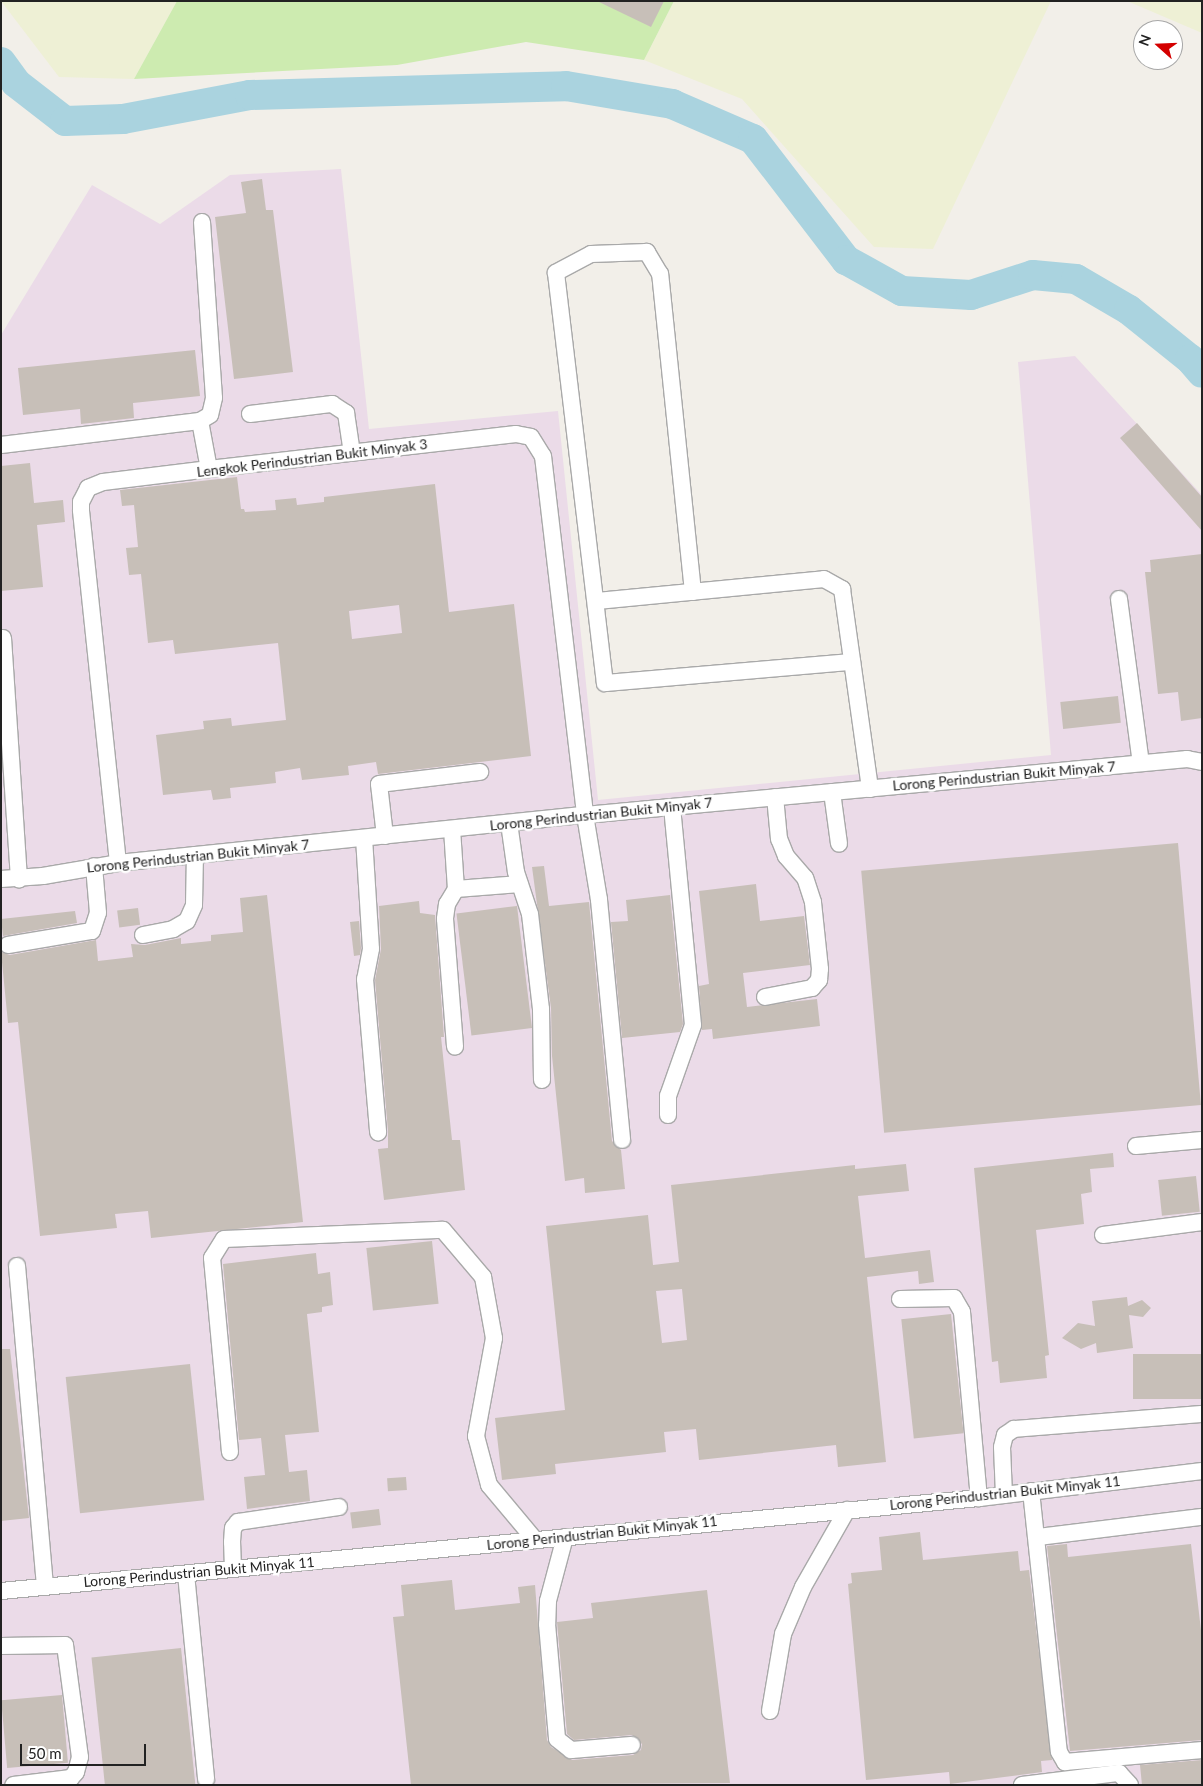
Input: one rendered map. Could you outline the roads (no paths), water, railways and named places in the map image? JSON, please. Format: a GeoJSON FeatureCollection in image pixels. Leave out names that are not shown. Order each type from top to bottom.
{"type":"FeatureCollection","features":[{"type":"Feature","properties":{"kind":"street"},"geometry":{"type":"LineString","coordinates":[[1,445],[200,421],[210,415],[214,398],[202,222]]}},
{"type":"Feature","properties":{"kind":"street"},"geometry":{"type":"LineString","coordinates":[[693,592],[660,274],[647,252],[591,254],[556,273],[597,601],[604,683],[852,662]]}},
{"type":"Feature","properties":{"kind":"street"},"geometry":{"type":"LineString","coordinates":[[250,414],[332,404],[346,413],[352,453]]}},
{"type":"Feature","properties":{"kind":"street"},"geometry":{"type":"LineString","coordinates":[[200,421],[209,469]]}},
{"type":"Feature","properties":{"kind":"street","name":"Lengkok Perindustrian Bukit Minyak 3"},"geometry":{"type":"LineString","coordinates":[[118,863],[81,502],[88,488],[103,482],[516,434],[537,442],[543,456],[585,815],[599,900],[622,1140]]}},
{"type":"Feature","properties":{"kind":"street"},"geometry":{"type":"LineString","coordinates":[[597,601],[824,579],[842,589],[870,789]]}},
{"type":"Feature","properties":{"kind":"street"},"geometry":{"type":"LineString","coordinates":[[1119,598],[1141,763]]}},
{"type":"Feature","properties":{"kind":"street"},"geometry":{"type":"LineString","coordinates":[[4,638],[19,879]]}},
{"type":"Feature","properties":{"kind":"street","name":"Lorong Perindustrian Bukit Minyak 7"},"geometry":{"type":"LineString","coordinates":[[1,879],[19,879],[118,863],[585,815],[1141,763],[1188,759],[1202,762]]}},
{"type":"Feature","properties":{"kind":"street"},"geometry":{"type":"LineString","coordinates":[[385,836],[380,784],[480,772]]}},
{"type":"Feature","properties":{"kind":"street"},"geometry":{"type":"LineString","coordinates":[[832,792],[839,844]]}},
{"type":"Feature","properties":{"kind":"street"},"geometry":{"type":"LineString","coordinates":[[765,997],[812,988],[819,980],[820,969],[813,902],[805,878],[786,856],[779,840],[774,797]]}},
{"type":"Feature","properties":{"kind":"street"},"geometry":{"type":"LineString","coordinates":[[668,1115],[668,1096],[693,1026],[672,807]]}},
{"type":"Feature","properties":{"kind":"street"},"geometry":{"type":"LineString","coordinates":[[509,823],[520,884],[530,914],[540,1000],[542,1080]]}},
{"type":"Feature","properties":{"kind":"street"},"geometry":{"type":"LineString","coordinates":[[452,829],[456,889],[447,904],[445,919],[455,1047]]}},
{"type":"Feature","properties":{"kind":"street"},"geometry":{"type":"LineString","coordinates":[[364,838],[371,949],[365,979],[378,1132]]}},
{"type":"Feature","properties":{"kind":"street"},"geometry":{"type":"LineString","coordinates":[[143,935],[173,930],[187,921],[194,905],[195,855]]}},
{"type":"Feature","properties":{"kind":"street"},"geometry":{"type":"LineString","coordinates":[[8,945],[92,931],[98,913],[94,866]]}},
{"type":"Feature","properties":{"kind":"street"},"geometry":{"type":"LineString","coordinates":[[456,889],[520,884]]}},
{"type":"Feature","properties":{"kind":"street"},"geometry":{"type":"LineString","coordinates":[[1136,1146],[1202,1140]]}},
{"type":"Feature","properties":{"kind":"street"},"geometry":{"type":"LineString","coordinates":[[1103,1234],[1202,1222]]}},
{"type":"Feature","properties":{"kind":"street"},"geometry":{"type":"LineString","coordinates":[[230,1452],[212,1258],[224,1238],[443,1230],[483,1277],[494,1338],[476,1436],[489,1485],[535,1540]]}},
{"type":"Feature","properties":{"kind":"street"},"geometry":{"type":"LineString","coordinates":[[17,1266],[45,1586]]}},
{"type":"Feature","properties":{"kind":"street"},"geometry":{"type":"LineString","coordinates":[[900,1299],[954,1298],[962,1312],[979,1498]]}},
{"type":"Feature","properties":{"kind":"street"},"geometry":{"type":"LineString","coordinates":[[1004,1495],[1002,1447],[1005,1435],[1014,1429],[1202,1414]]}},
{"type":"Feature","properties":{"kind":"street","name":"Lorong Perindustrian Bukit Minyak 11"},"geometry":{"type":"LineString","coordinates":[[1,1591],[979,1498],[1202,1471]]}},
{"type":"Feature","properties":{"kind":"street"},"geometry":{"type":"LineString","coordinates":[[1031,1491],[1038,1537],[1059,1752],[1065,1762],[1202,1750]]}},
{"type":"Feature","properties":{"kind":"street"},"geometry":{"type":"LineString","coordinates":[[233,1569],[233,1528],[238,1522],[339,1507]]}},
{"type":"Feature","properties":{"kind":"street"},"geometry":{"type":"LineString","coordinates":[[770,1711],[782,1634],[803,1587],[847,1510]]}},
{"type":"Feature","properties":{"kind":"street"},"geometry":{"type":"LineString","coordinates":[[1038,1537],[1202,1517]]}},
{"type":"Feature","properties":{"kind":"street"},"geometry":{"type":"LineString","coordinates":[[565,1537],[548,1601],[547,1624],[557,1739],[571,1750],[632,1745]]}},
{"type":"Feature","properties":{"kind":"street"},"geometry":{"type":"LineString","coordinates":[[186,1574],[206,1779]]}},
{"type":"Feature","properties":{"kind":"street"},"geometry":{"type":"LineString","coordinates":[[1,1646],[65,1645],[80,1757],[76,1772],[71,1778],[13,1785]]}},
{"type":"Feature","properties":{"kind":"street"},"geometry":{"type":"LineString","coordinates":[[1022,1785],[1119,1773],[1130,1785]]}},
{"type":"Feature","properties":{"kind":"waterway"},"geometry":{"type":"LineString","coordinates":[[1,62],[16,83],[65,121],[123,119],[250,95],[566,86],[672,104],[753,139],[846,260],[902,291],[971,295],[1033,275],[1076,279],[1129,310],[1190,359],[1202,373]]}}]}
